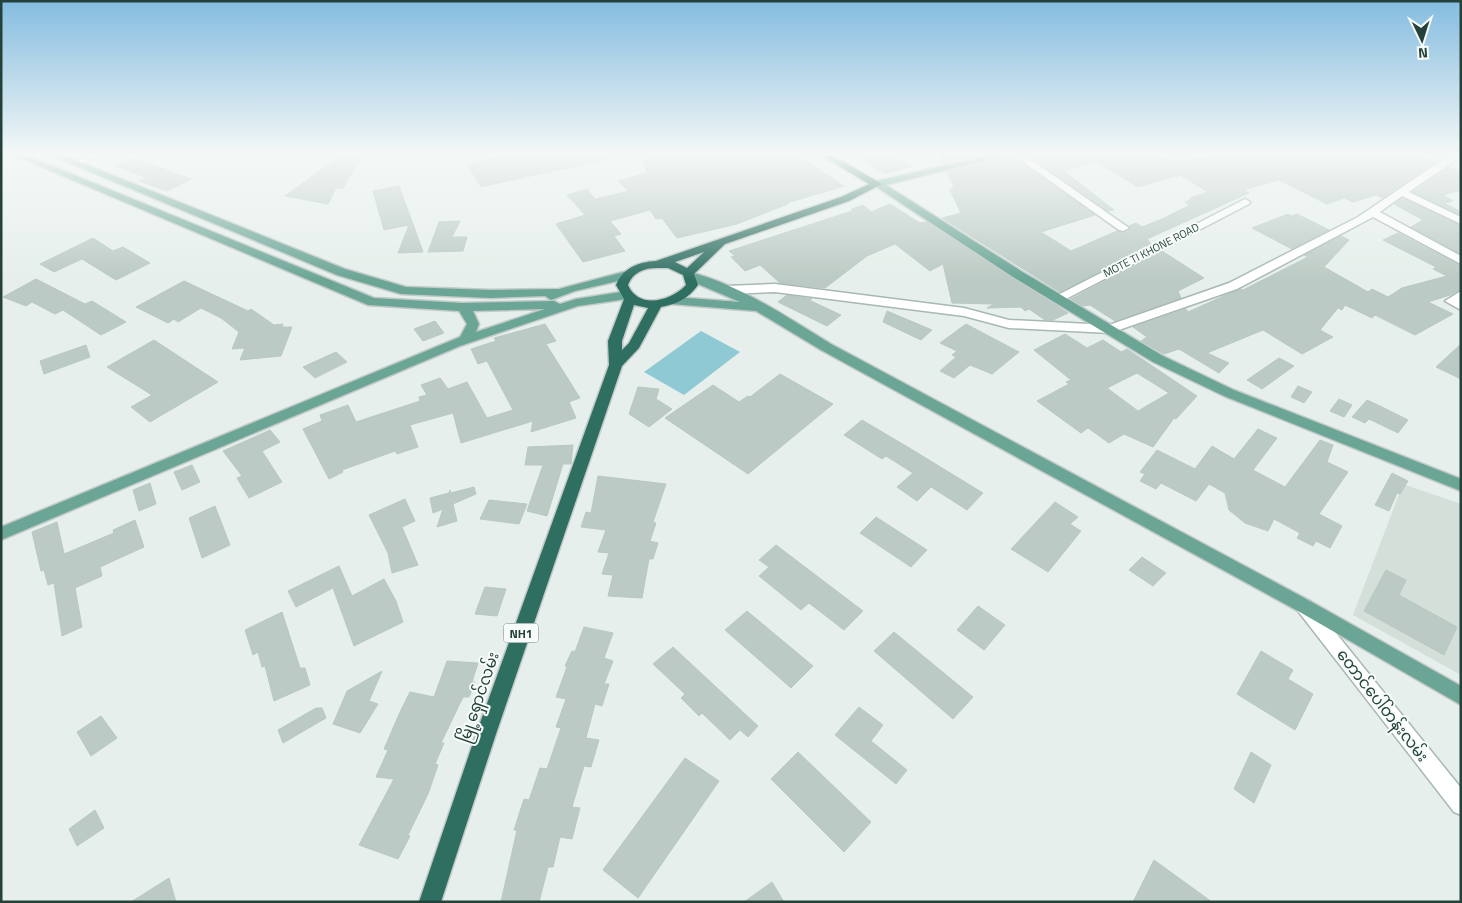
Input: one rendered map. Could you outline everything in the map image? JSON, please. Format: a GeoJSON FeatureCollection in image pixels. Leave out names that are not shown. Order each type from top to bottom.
{"type":"FeatureCollection","features":[{"type":"Feature","properties":{"kind":"highway"},"geometry":{"type":"LineString","coordinates":[[627,275],[638,268],[657,264],[851,196]]}},
{"type":"Feature","properties":{"kind":"highway"},"geometry":{"type":"LineString","coordinates":[[689,275],[721,241]]}},
{"type":"Feature","properties":{"kind":"highway"},"geometry":{"type":"LineString","coordinates":[[628,296],[638,302],[656,305],[675,301],[687,294],[692,285],[689,275],[670,264],[657,264]]}},
{"type":"Feature","properties":{"kind":"highway","name":"NH1"},"geometry":{"type":"LineString","coordinates":[[627,275],[622,285],[628,296]]}},
{"type":"Feature","properties":{"kind":"highway","name":"မြို့ရှောင်လမ်း"},"geometry":{"type":"LineString","coordinates":[[430,902],[486,734],[616,365],[615,341],[628,296]]}},
{"type":"Feature","properties":{"kind":"highway","name":"မြို့ရှောင်လမ်း"},"geometry":{"type":"LineString","coordinates":[[616,365],[634,345],[656,305]]}},
{"type":"Feature","properties":{"kind":"main road"},"geometry":{"type":"LineString","coordinates":[[117,196],[372,302],[462,307],[530,306],[576,303],[628,296]]}},
{"type":"Feature","properties":{"kind":"main road"},"geometry":{"type":"LineString","coordinates":[[157,196],[341,272],[405,290],[466,294],[558,292],[627,275]]}},
{"type":"Feature","properties":{"kind":"main road"},"geometry":{"type":"LineString","coordinates":[[896,196],[1158,359],[1229,393],[1461,485]]}},
{"type":"Feature","properties":{"kind":"main road"},"geometry":{"type":"LineString","coordinates":[[689,275],[727,290],[764,308],[826,347],[1304,606],[1461,696]]}},
{"type":"Feature","properties":{"kind":"main road"},"geometry":{"type":"LineString","coordinates":[[481,333],[558,292]]}},
{"type":"Feature","properties":{"kind":"main road"},"geometry":{"type":"LineString","coordinates":[[462,307],[466,294]]}},
{"type":"Feature","properties":{"kind":"main road"},"geometry":{"type":"LineString","coordinates":[[675,301],[764,308]]}},
{"type":"Feature","properties":{"kind":"main road"},"geometry":{"type":"LineString","coordinates":[[1,534],[397,365],[466,338],[576,303]]}},
{"type":"Feature","properties":{"kind":"main road"},"geometry":{"type":"LineString","coordinates":[[462,307],[468,312],[473,324],[466,338]]}},
{"type":"Feature","properties":{"kind":"street"},"geometry":{"type":"LineString","coordinates":[[1077,196],[1123,228]]}},
{"type":"Feature","properties":{"kind":"street"},"geometry":{"type":"LineString","coordinates":[[727,290],[775,288],[964,312],[1008,324],[1110,329],[1233,286],[1372,212],[1395,196]]}},
{"type":"Feature","properties":{"kind":"street"},"geometry":{"type":"LineString","coordinates":[[1410,196],[1461,221]]}},
{"type":"Feature","properties":{"kind":"street","name":"MOTE TI KHONE ROAD"},"geometry":{"type":"LineString","coordinates":[[1058,298],[1245,202]]}},
{"type":"Feature","properties":{"kind":"street"},"geometry":{"type":"LineString","coordinates":[[1372,212],[1461,260]]}},
{"type":"Feature","properties":{"kind":"street"},"geometry":{"type":"LineString","coordinates":[[1461,295],[1451,300],[1461,306]]}},
{"type":"Feature","properties":{"kind":"street","name":"တောင်ပေါ်တန်းလမ်း"},"geometry":{"type":"LineString","coordinates":[[1304,606],[1461,805]]}},
{"type":"Feature","properties":{"kind":"shaded area"},"geometry":{"type":"Polygon","coordinates":[[[1403,484],[1461,504],[1461,675],[1353,615],[1403,484]]]}},
{"type":"Feature","properties":{"kind":"water"},"geometry":{"type":"Polygon","coordinates":[[[701,331],[740,352],[684,395],[644,372],[701,331]]]}},
{"type":"Feature","properties":{"kind":"building"},"geometry":{"type":"Polygon","coordinates":[[[286,196],[332,196],[328,204],[286,196]]]}},
{"type":"Feature","properties":{"kind":"building"},"geometry":{"type":"Polygon","coordinates":[[[374,196],[403,196],[423,252],[398,253],[409,225],[384,230],[374,196]]]}},
{"type":"Feature","properties":{"kind":"building"},"geometry":{"type":"Polygon","coordinates":[[[568,196],[593,196],[595,199],[607,196],[810,196],[787,203],[737,224],[677,238],[662,218],[656,219],[650,210],[610,221],[621,234],[614,236],[625,251],[583,262],[556,224],[585,215],[568,196]]]}},
{"type":"Feature","properties":{"kind":"building"},"geometry":{"type":"Polygon","coordinates":[[[953,196],[1068,196],[1095,215],[1041,232],[1071,251],[1117,231],[1124,233],[1131,229],[1129,226],[1136,223],[1142,227],[1162,219],[1190,205],[1185,202],[1192,199],[1190,198],[1196,196],[1242,196],[1147,239],[1152,245],[1060,292],[942,218],[961,213],[953,196]]]}},
{"type":"Feature","properties":{"kind":"building"},"geometry":{"type":"Polygon","coordinates":[[[1087,196],[1096,196],[1114,210],[1108,211],[1087,196]]]}},
{"type":"Feature","properties":{"kind":"building"},"geometry":{"type":"Polygon","coordinates":[[[1311,196],[1372,196],[1353,202],[1344,198],[1327,204],[1311,196]]]}},
{"type":"Feature","properties":{"kind":"building"},"geometry":{"type":"Polygon","coordinates":[[[1422,196],[1445,196],[1453,201],[1444,203],[1461,212],[1461,215],[1422,196]]]}},
{"type":"Feature","properties":{"kind":"building"},"geometry":{"type":"Polygon","coordinates":[[[1402,198],[1461,226],[1461,254],[1411,227],[1423,220],[1394,204],[1402,198]]]}},
{"type":"Feature","properties":{"kind":"building"},"geometry":{"type":"Polygon","coordinates":[[[890,204],[920,223],[927,222],[1068,313],[1053,320],[1045,320],[1029,309],[1025,311],[1021,307],[987,308],[994,304],[952,303],[943,264],[930,271],[895,244],[867,256],[825,288],[780,283],[760,265],[745,271],[731,257],[735,256],[729,251],[852,211],[852,209],[863,205],[871,212],[890,204]]]}},
{"type":"Feature","properties":{"kind":"building"},"geometry":{"type":"Polygon","coordinates":[[[1288,214],[1292,216],[1297,214],[1329,230],[1292,249],[1252,228],[1288,214]]]}},
{"type":"Feature","properties":{"kind":"building"},"geometry":{"type":"Polygon","coordinates":[[[460,221],[452,237],[467,237],[463,251],[428,252],[439,222],[460,221]]]}},
{"type":"Feature","properties":{"kind":"building"},"geometry":{"type":"Polygon","coordinates":[[[1398,233],[1461,266],[1461,289],[1450,295],[1428,302],[1453,314],[1415,335],[1375,315],[1372,318],[1345,305],[1342,310],[1338,308],[1320,330],[1333,337],[1302,354],[1263,330],[1207,353],[1229,363],[1219,373],[1179,349],[1164,354],[1141,341],[1147,337],[1133,327],[1186,309],[1188,312],[1241,289],[1243,290],[1308,257],[1304,255],[1341,236],[1349,240],[1324,267],[1368,292],[1372,289],[1388,297],[1402,288],[1447,276],[1433,269],[1436,267],[1383,240],[1398,233]]]}},
{"type":"Feature","properties":{"kind":"building"},"geometry":{"type":"Polygon","coordinates":[[[93,238],[113,251],[123,247],[150,263],[116,280],[82,259],[54,272],[40,264],[93,238]]]}},
{"type":"Feature","properties":{"kind":"building"},"geometry":{"type":"Polygon","coordinates":[[[1162,251],[1204,278],[1178,291],[1181,298],[1115,321],[1090,305],[1083,306],[1071,299],[1162,251]]]}},
{"type":"Feature","properties":{"kind":"building"},"geometry":{"type":"Polygon","coordinates":[[[36,279],[85,304],[92,301],[126,322],[101,335],[63,310],[55,314],[32,302],[26,306],[3,297],[36,279]]]}},
{"type":"Feature","properties":{"kind":"building"},"geometry":{"type":"Polygon","coordinates":[[[184,281],[248,311],[251,309],[274,325],[283,324],[282,327],[292,327],[281,356],[240,360],[245,348],[232,349],[239,332],[221,318],[201,308],[178,322],[174,319],[168,323],[136,307],[184,281]]]}},
{"type":"Feature","properties":{"kind":"building"},"geometry":{"type":"Polygon","coordinates":[[[787,295],[812,299],[809,300],[841,315],[827,326],[778,302],[787,295]]]}},
{"type":"Feature","properties":{"kind":"building"},"geometry":{"type":"Polygon","coordinates":[[[887,311],[932,330],[921,340],[883,322],[887,311]]]}},
{"type":"Feature","properties":{"kind":"building"},"geometry":{"type":"Polygon","coordinates":[[[435,321],[444,333],[423,341],[414,329],[435,321]]]}},
{"type":"Feature","properties":{"kind":"building"},"geometry":{"type":"Polygon","coordinates":[[[545,324],[556,341],[546,344],[580,398],[569,402],[576,418],[531,432],[533,421],[461,443],[453,413],[410,425],[418,447],[397,454],[395,451],[342,470],[343,472],[329,479],[303,429],[322,421],[320,415],[348,405],[356,422],[420,401],[419,397],[427,395],[421,385],[440,378],[448,389],[467,382],[487,418],[513,410],[487,361],[478,364],[471,349],[496,341],[494,338],[545,324]]]}},
{"type":"Feature","properties":{"kind":"building"},"geometry":{"type":"Polygon","coordinates":[[[966,324],[1019,352],[992,374],[970,365],[954,378],[940,371],[956,357],[952,355],[957,351],[940,343],[966,324]]]}},
{"type":"Feature","properties":{"kind":"building"},"geometry":{"type":"Polygon","coordinates":[[[1065,334],[1087,348],[1103,340],[1121,352],[1127,349],[1197,396],[1176,419],[1174,418],[1153,447],[1124,434],[1109,443],[1088,428],[1081,433],[1037,401],[1069,384],[1066,382],[1071,380],[1034,350],[1065,334]],[[1137,373],[1107,388],[1138,411],[1169,393],[1137,373]]]}},
{"type":"Feature","properties":{"kind":"building"},"geometry":{"type":"Polygon","coordinates":[[[154,340],[218,382],[150,422],[131,407],[152,395],[107,367],[154,340]]]}},
{"type":"Feature","properties":{"kind":"building"},"geometry":{"type":"Polygon","coordinates":[[[1461,344],[1461,379],[1436,367],[1461,344]]]}},
{"type":"Feature","properties":{"kind":"building"},"geometry":{"type":"Polygon","coordinates":[[[86,345],[90,357],[44,374],[40,361],[86,345]]]}},
{"type":"Feature","properties":{"kind":"building"},"geometry":{"type":"Polygon","coordinates":[[[336,352],[347,362],[315,378],[303,367],[336,352]]]}},
{"type":"Feature","properties":{"kind":"building"},"geometry":{"type":"Polygon","coordinates":[[[1279,358],[1294,366],[1262,389],[1247,380],[1279,358]]]}},
{"type":"Feature","properties":{"kind":"building"},"geometry":{"type":"Polygon","coordinates":[[[780,374],[833,404],[748,474],[665,418],[713,385],[739,402],[748,396],[750,397],[780,374]]]}},
{"type":"Feature","properties":{"kind":"building"},"geometry":{"type":"Polygon","coordinates":[[[1298,386],[1312,392],[1304,403],[1291,397],[1298,386]]]}},
{"type":"Feature","properties":{"kind":"building"},"geometry":{"type":"Polygon","coordinates":[[[638,387],[659,389],[656,399],[672,409],[649,427],[629,414],[638,387]]]}},
{"type":"Feature","properties":{"kind":"building"},"geometry":{"type":"Polygon","coordinates":[[[1339,399],[1352,405],[1344,417],[1330,411],[1339,399]]]}},
{"type":"Feature","properties":{"kind":"building"},"geometry":{"type":"Polygon","coordinates":[[[1367,400],[1408,420],[1398,433],[1369,419],[1365,423],[1352,417],[1367,400]]]}},
{"type":"Feature","properties":{"kind":"building"},"geometry":{"type":"Polygon","coordinates":[[[862,420],[983,493],[967,510],[931,487],[917,501],[897,487],[913,473],[886,456],[882,459],[844,435],[862,420]]]}},
{"type":"Feature","properties":{"kind":"building"},"geometry":{"type":"Polygon","coordinates":[[[1258,429],[1277,438],[1253,470],[1285,487],[1320,440],[1333,445],[1327,462],[1348,472],[1319,514],[1342,526],[1330,548],[1316,541],[1313,546],[1297,538],[1300,533],[1274,519],[1268,531],[1245,523],[1229,510],[1225,493],[1209,484],[1196,501],[1161,483],[1156,489],[1140,481],[1145,474],[1140,472],[1157,450],[1195,469],[1212,446],[1234,459],[1258,429]]]}},
{"type":"Feature","properties":{"kind":"building"},"geometry":{"type":"Polygon","coordinates":[[[270,430],[280,442],[262,451],[282,482],[249,498],[237,478],[242,476],[223,451],[270,430]]]}},
{"type":"Feature","properties":{"kind":"building"},"geometry":{"type":"Polygon","coordinates":[[[573,445],[571,464],[563,464],[547,516],[527,511],[543,465],[525,465],[528,447],[573,445]]]}},
{"type":"Feature","properties":{"kind":"building"},"geometry":{"type":"Polygon","coordinates":[[[192,465],[200,482],[182,490],[174,472],[192,465]]]}},
{"type":"Feature","properties":{"kind":"building"},"geometry":{"type":"Polygon","coordinates":[[[1392,473],[1408,481],[1400,494],[1397,493],[1389,511],[1375,505],[1392,473]]]}},
{"type":"Feature","properties":{"kind":"building"},"geometry":{"type":"Polygon","coordinates":[[[598,476],[666,484],[653,522],[656,523],[650,541],[658,543],[653,559],[649,559],[642,598],[608,596],[613,575],[602,574],[609,553],[598,552],[606,530],[581,527],[586,512],[591,513],[598,476]]]}},
{"type":"Feature","properties":{"kind":"building"},"geometry":{"type":"Polygon","coordinates":[[[150,483],[156,504],[139,511],[133,490],[150,483]]]}},
{"type":"Feature","properties":{"kind":"building"},"geometry":{"type":"Polygon","coordinates":[[[474,487],[476,494],[453,504],[457,521],[437,527],[443,509],[433,513],[430,498],[449,493],[450,490],[451,493],[474,487]]]}},
{"type":"Feature","properties":{"kind":"building"},"geometry":{"type":"Polygon","coordinates":[[[405,499],[415,521],[402,527],[418,565],[392,573],[388,553],[369,515],[405,499]]]}},
{"type":"Feature","properties":{"kind":"building"},"geometry":{"type":"Polygon","coordinates":[[[489,500],[527,504],[519,524],[480,519],[489,500]]]}},
{"type":"Feature","properties":{"kind":"building"},"geometry":{"type":"Polygon","coordinates":[[[1055,502],[1078,517],[1070,524],[1081,531],[1048,572],[1011,549],[1055,502]]]}},
{"type":"Feature","properties":{"kind":"building"},"geometry":{"type":"Polygon","coordinates":[[[215,506],[230,545],[202,558],[189,518],[215,506]]]}},
{"type":"Feature","properties":{"kind":"building"},"geometry":{"type":"Polygon","coordinates":[[[876,517],[927,550],[911,567],[860,533],[876,517]]]}},
{"type":"Feature","properties":{"kind":"building"},"geometry":{"type":"Polygon","coordinates":[[[135,520],[144,547],[100,567],[102,576],[75,588],[82,627],[62,636],[54,583],[48,585],[44,570],[41,571],[32,532],[57,522],[64,554],[114,533],[113,530],[135,520]]]}},
{"type":"Feature","properties":{"kind":"building"},"geometry":{"type":"Polygon","coordinates":[[[776,545],[863,611],[844,630],[809,603],[801,610],[759,576],[769,567],[759,560],[776,545]]]}},
{"type":"Feature","properties":{"kind":"building"},"geometry":{"type":"Polygon","coordinates":[[[1142,557],[1166,573],[1153,586],[1129,570],[1142,557]]]}},
{"type":"Feature","properties":{"kind":"building"},"geometry":{"type":"Polygon","coordinates":[[[339,566],[352,596],[384,579],[396,601],[403,622],[354,646],[333,588],[296,607],[288,591],[339,566]]]}},
{"type":"Feature","properties":{"kind":"building"},"geometry":{"type":"Polygon","coordinates":[[[1386,570],[1406,580],[1399,595],[1457,627],[1444,655],[1364,611],[1386,570]]]}},
{"type":"Feature","properties":{"kind":"building"},"geometry":{"type":"Polygon","coordinates":[[[485,587],[506,589],[497,616],[475,614],[485,587]]]}},
{"type":"Feature","properties":{"kind":"building"},"geometry":{"type":"Polygon","coordinates":[[[978,606],[1005,625],[984,650],[957,630],[978,606]]]}},
{"type":"Feature","properties":{"kind":"building"},"geometry":{"type":"Polygon","coordinates":[[[747,611],[813,666],[791,688],[725,630],[747,611]]]}},
{"type":"Feature","properties":{"kind":"building"},"geometry":{"type":"Polygon","coordinates":[[[282,612],[300,668],[305,668],[310,685],[274,701],[265,666],[262,667],[258,652],[253,655],[245,630],[282,612]]]}},
{"type":"Feature","properties":{"kind":"building"},"geometry":{"type":"Polygon","coordinates":[[[584,627],[613,633],[604,658],[613,661],[604,684],[609,684],[602,706],[595,704],[586,738],[599,740],[591,767],[584,766],[572,807],[580,808],[572,839],[560,837],[553,867],[548,867],[539,902],[501,902],[517,830],[514,830],[524,799],[529,800],[540,768],[547,769],[561,728],[556,727],[566,699],[556,697],[567,667],[565,666],[572,651],[575,652],[584,627]]]}},
{"type":"Feature","properties":{"kind":"building"},"geometry":{"type":"Polygon","coordinates":[[[894,632],[973,697],[953,719],[874,651],[894,632]]]}},
{"type":"Feature","properties":{"kind":"building"},"geometry":{"type":"Polygon","coordinates":[[[673,647],[758,726],[748,737],[740,730],[730,740],[702,713],[699,716],[681,698],[685,694],[653,664],[673,647]]]}},
{"type":"Feature","properties":{"kind":"building"},"geometry":{"type":"Polygon","coordinates":[[[1261,651],[1293,670],[1288,679],[1313,694],[1295,730],[1237,694],[1261,651]]]}},
{"type":"Feature","properties":{"kind":"building"},"geometry":{"type":"Polygon","coordinates":[[[447,661],[478,663],[472,682],[475,682],[469,697],[463,697],[441,743],[444,743],[435,764],[438,765],[428,794],[398,859],[359,845],[394,779],[376,777],[388,750],[384,749],[400,712],[410,692],[434,697],[447,661]]]}},
{"type":"Feature","properties":{"kind":"building"},"geometry":{"type":"Polygon","coordinates":[[[382,671],[369,701],[378,704],[360,733],[333,724],[347,691],[382,671]]]}},
{"type":"Feature","properties":{"kind":"building"},"geometry":{"type":"Polygon","coordinates":[[[859,707],[883,725],[871,741],[907,770],[896,784],[835,735],[859,707]]]}},
{"type":"Feature","properties":{"kind":"building"},"geometry":{"type":"Polygon","coordinates":[[[316,708],[322,708],[326,718],[283,743],[278,730],[316,708]]]}},
{"type":"Feature","properties":{"kind":"building"},"geometry":{"type":"Polygon","coordinates":[[[101,716],[117,738],[91,756],[77,732],[101,716]]]}},
{"type":"Feature","properties":{"kind":"building"},"geometry":{"type":"Polygon","coordinates":[[[798,752],[871,822],[844,852],[771,779],[798,752]]]}},
{"type":"Feature","properties":{"kind":"building"},"geometry":{"type":"Polygon","coordinates":[[[1251,752],[1271,765],[1254,803],[1234,789],[1251,752]]]}},
{"type":"Feature","properties":{"kind":"building"},"geometry":{"type":"Polygon","coordinates":[[[685,758],[719,781],[638,898],[603,870],[685,758]]]}},
{"type":"Feature","properties":{"kind":"building"},"geometry":{"type":"Polygon","coordinates":[[[95,810],[104,828],[77,846],[69,829],[95,810]]]}},
{"type":"Feature","properties":{"kind":"building"},"geometry":{"type":"Polygon","coordinates":[[[1154,860],[1212,902],[1133,902],[1154,860]]]}},
{"type":"Feature","properties":{"kind":"building"},"geometry":{"type":"Polygon","coordinates":[[[169,878],[176,902],[131,902],[169,878]]]}},
{"type":"Feature","properties":{"kind":"building"},"geometry":{"type":"Polygon","coordinates":[[[772,882],[784,902],[744,902],[772,882]]]}}]}
